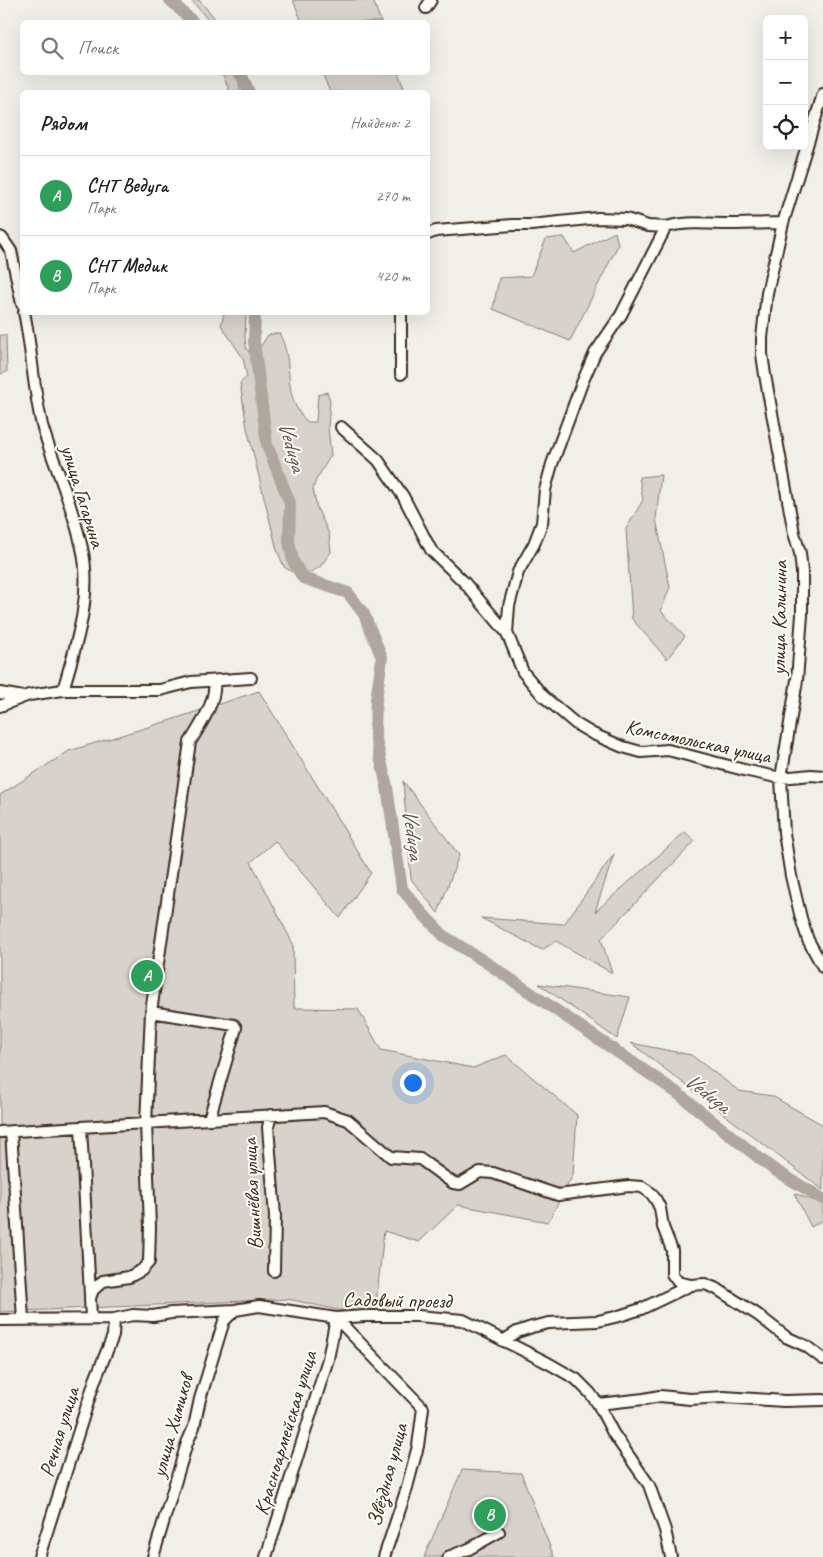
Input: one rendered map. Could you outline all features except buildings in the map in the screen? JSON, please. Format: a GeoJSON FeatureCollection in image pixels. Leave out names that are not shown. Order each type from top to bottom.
{"type":"FeatureCollection","features":[{"type":"Feature","properties":{"kind":"street","name":"улица Калинина"},"geometry":{"type":"LineString","coordinates":[[823,94],[783,223],[766,300],[762,338],[762,354],[802,572],[798,672],[781,778],[784,832],[791,876],[801,918],[806,933],[823,966]]}},
{"type":"Feature","properties":{"kind":"street"},"geometry":{"type":"LineString","coordinates":[[430,233],[436,231],[531,225],[598,218],[626,219],[648,226],[666,227],[695,222],[725,224],[783,223]]}},
{"type":"Feature","properties":{"kind":"street"},"geometry":{"type":"LineString","coordinates":[[507,632],[509,606],[518,572],[534,544],[542,523],[545,490],[552,464],[582,383],[595,353],[621,315],[666,227]]}},
{"type":"Feature","properties":{"kind":"street"},"geometry":{"type":"LineString","coordinates":[[0,237],[11,251],[20,282]]}},
{"type":"Feature","properties":{"kind":"street","name":"улица Гагарина"},"geometry":{"type":"LineString","coordinates":[[24,315],[42,426],[74,519],[82,550],[85,577],[83,609],[77,644],[62,690]]}},
{"type":"Feature","properties":{"kind":"street"},"geometry":{"type":"LineString","coordinates":[[401,315],[401,374]]}},
{"type":"Feature","properties":{"kind":"street","name":"Комсомольская улица"},"geometry":{"type":"LineString","coordinates":[[341,427],[378,460],[403,496],[431,550],[464,582],[507,632],[523,672],[543,696],[576,724],[593,734],[623,747],[641,752],[668,750],[781,778],[811,774],[823,776]]}},
{"type":"Feature","properties":{"kind":"street"},"geometry":{"type":"LineString","coordinates":[[0,706],[24,697],[62,690],[160,690],[191,682],[252,678]]}},
{"type":"Feature","properties":{"kind":"street"},"geometry":{"type":"LineString","coordinates":[[90,1298],[93,1290],[103,1280],[129,1277],[142,1270],[149,1262],[150,1227],[146,1123],[151,1012],[190,742],[204,720],[215,690],[214,681]]}},
{"type":"Feature","properties":{"kind":"street"},"geometry":{"type":"LineString","coordinates":[[0,693],[24,697]]}},
{"type":"Feature","properties":{"kind":"street"},"geometry":{"type":"LineString","coordinates":[[151,1012],[234,1025],[236,1028],[209,1119]]}},
{"type":"Feature","properties":{"kind":"street"},"geometry":{"type":"LineString","coordinates":[[0,1132],[324,1112],[348,1120],[391,1157],[420,1159],[453,1183],[460,1184],[480,1172],[493,1173],[558,1195],[630,1186],[642,1188],[651,1193],[660,1208],[663,1227],[672,1250],[672,1274],[678,1282],[691,1285],[705,1284],[717,1289],[758,1315],[786,1338],[806,1346],[823,1359]]}},
{"type":"Feature","properties":{"kind":"street","name":"Вишнёвая улица"},"geometry":{"type":"LineString","coordinates":[[271,1115],[268,1127],[276,1216],[274,1271]]}},
{"type":"Feature","properties":{"kind":"street"},"geometry":{"type":"LineString","coordinates":[[81,1126],[91,1318]]}},
{"type":"Feature","properties":{"kind":"street"},"geometry":{"type":"LineString","coordinates":[[11,1131],[23,1319]]}},
{"type":"Feature","properties":{"kind":"street"},"geometry":{"type":"LineString","coordinates":[[503,1341],[517,1332],[549,1323],[598,1321],[619,1316],[641,1309],[691,1285]]}},
{"type":"Feature","properties":{"kind":"street","name":"Садовый проезд"},"geometry":{"type":"LineString","coordinates":[[0,1320],[114,1319],[171,1313],[235,1310],[259,1306],[336,1318],[418,1316],[463,1320],[576,1379],[598,1404],[614,1433],[649,1485],[665,1530],[670,1557]]}},
{"type":"Feature","properties":{"kind":"street","name":"улица Химиков"},"geometry":{"type":"LineString","coordinates":[[153,1557],[187,1443],[194,1427],[200,1399],[224,1321],[235,1310]]}},
{"type":"Feature","properties":{"kind":"street","name":"Красноармейская улица"},"geometry":{"type":"LineString","coordinates":[[266,1557],[328,1359],[336,1318]]}},
{"type":"Feature","properties":{"kind":"street","name":"Звёздная улица"},"geometry":{"type":"LineString","coordinates":[[336,1318],[423,1408],[418,1446],[384,1557]]}},
{"type":"Feature","properties":{"kind":"street","name":"Речная улица"},"geometry":{"type":"LineString","coordinates":[[40,1557],[95,1380],[113,1336],[114,1319]]}},
{"type":"Feature","properties":{"kind":"street"},"geometry":{"type":"LineString","coordinates":[[598,1404],[660,1396],[690,1399],[724,1397],[784,1401],[823,1400]]}},
{"type":"Feature","properties":{"kind":"street"},"geometry":{"type":"LineString","coordinates":[[448,1557],[469,1549],[498,1532]]}},
{"type":"Feature","properties":{"kind":"shaded area"},"geometry":{"type":"Polygon","coordinates":[[[191,0],[199,0],[216,20],[208,20],[191,0]]]}},
{"type":"Feature","properties":{"kind":"shaded area"},"geometry":{"type":"Polygon","coordinates":[[[293,0],[373,0],[380,20],[301,20],[293,0]]]}},
{"type":"Feature","properties":{"kind":"shaded area"},"geometry":{"type":"Polygon","coordinates":[[[223,75],[234,75],[239,81],[240,90],[229,90],[223,75]]]}},
{"type":"Feature","properties":{"kind":"shaded area"},"geometry":{"type":"Polygon","coordinates":[[[323,75],[399,75],[404,88],[402,90],[329,90],[323,75]]]}},
{"type":"Feature","properties":{"kind":"shaded area"},"geometry":{"type":"Polygon","coordinates":[[[615,232],[618,245],[570,341],[493,309],[499,278],[531,276],[546,239],[564,237],[574,253],[615,232]]]}},
{"type":"Feature","properties":{"kind":"shaded area"},"geometry":{"type":"Polygon","coordinates":[[[224,315],[246,315],[246,348],[251,355],[258,350],[268,335],[279,333],[287,356],[294,402],[299,412],[308,422],[316,422],[318,395],[327,392],[330,400],[328,428],[331,455],[316,480],[313,489],[317,508],[329,534],[331,552],[320,567],[311,572],[292,572],[284,567],[277,550],[247,428],[240,383],[247,377],[243,358],[221,325],[224,315]]]}},
{"type":"Feature","properties":{"kind":"shaded area"},"geometry":{"type":"Polygon","coordinates":[[[0,335],[6,335],[7,372],[0,374],[0,335]]]}},
{"type":"Feature","properties":{"kind":"shaded area"},"geometry":{"type":"Polygon","coordinates":[[[661,475],[656,519],[670,587],[661,611],[685,636],[667,659],[632,619],[626,529],[643,500],[639,477],[661,475]]]}},
{"type":"Feature","properties":{"kind":"shaded area"},"geometry":{"type":"Polygon","coordinates":[[[259,691],[371,873],[340,918],[275,841],[251,862],[293,944],[294,1008],[358,1009],[381,1050],[473,1068],[506,1055],[577,1115],[573,1175],[548,1222],[458,1205],[419,1242],[384,1231],[375,1313],[343,1311],[288,1299],[0,1312],[0,795],[69,751],[259,691]]]}},
{"type":"Feature","properties":{"kind":"shaded area"},"geometry":{"type":"Polygon","coordinates":[[[403,781],[459,855],[438,913],[411,879],[403,781]]]}},
{"type":"Feature","properties":{"kind":"shaded area"},"geometry":{"type":"Polygon","coordinates":[[[685,832],[695,841],[601,939],[612,973],[556,941],[542,950],[481,918],[564,924],[614,854],[595,912],[685,832]]]}},
{"type":"Feature","properties":{"kind":"shaded area"},"geometry":{"type":"Polygon","coordinates":[[[539,984],[630,997],[617,1039],[539,984]]]}},
{"type":"Feature","properties":{"kind":"shaded area"},"geometry":{"type":"Polygon","coordinates":[[[631,1043],[691,1055],[739,1091],[772,1096],[823,1125],[823,1190],[631,1043]]]}},
{"type":"Feature","properties":{"kind":"shaded area"},"geometry":{"type":"Polygon","coordinates":[[[794,1193],[823,1204],[823,1220],[811,1227],[794,1193]]]}},
{"type":"Feature","properties":{"kind":"shaded area"},"geometry":{"type":"Polygon","coordinates":[[[462,1470],[521,1473],[554,1557],[424,1557],[462,1470]]]}},
{"type":"Feature","properties":{"kind":"waterway","name":"Veduga"},"geometry":{"type":"LineString","coordinates":[[170,0],[191,20]]}},
{"type":"Feature","properties":{"kind":"waterway","name":"Veduga"},"geometry":{"type":"LineString","coordinates":[[241,75],[248,90]]}},
{"type":"Feature","properties":{"kind":"waterway","name":"Veduga"},"geometry":{"type":"LineString","coordinates":[[255,315],[254,342],[267,445],[290,503],[289,541],[293,561],[303,578],[348,593],[364,614],[382,658],[376,700],[375,735],[387,787],[402,889],[444,936],[490,965],[676,1092],[773,1169],[823,1199]]}},
{"type":"Feature","properties":{"kind":"place","name":"СНТ Ведуга"},"geometry":{"type":"Point","coordinates":[147,976]}},
{"type":"Feature","properties":{"kind":"place","name":"СНТ Медик"},"geometry":{"type":"Point","coordinates":[490,1515]}}]}
